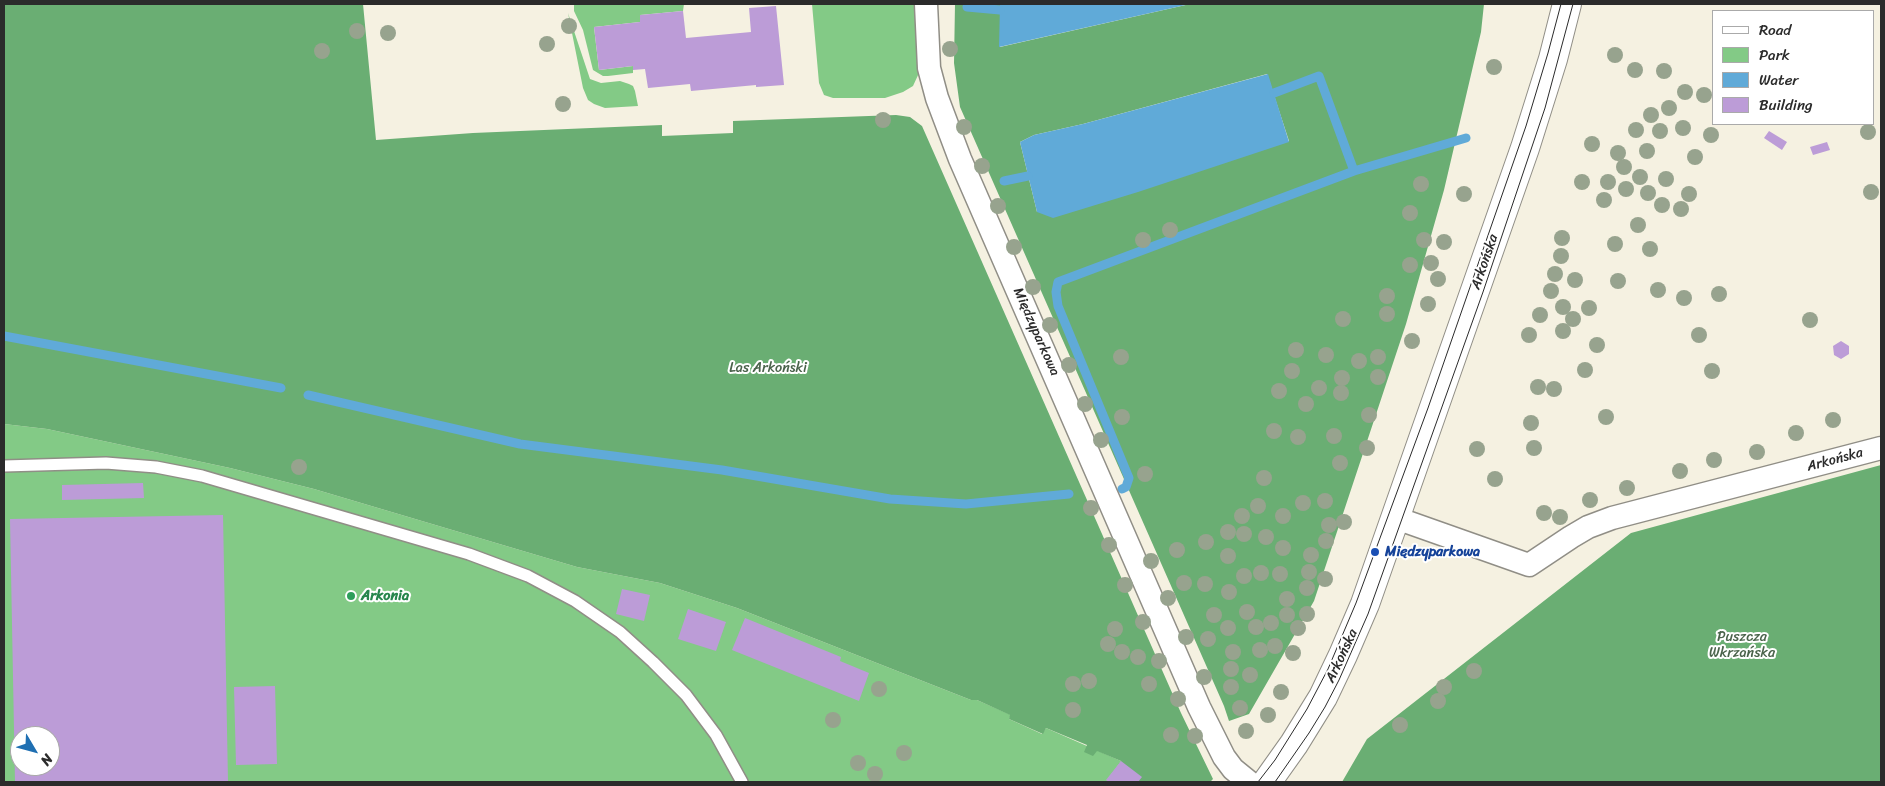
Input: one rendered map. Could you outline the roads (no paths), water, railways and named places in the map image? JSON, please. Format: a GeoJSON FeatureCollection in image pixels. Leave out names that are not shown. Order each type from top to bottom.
{"type":"FeatureCollection","features":[{"type":"Feature","properties":{"kind":"street","name":"Międzyparkowa"},"geometry":{"type":"LineString","coordinates":[[926,4],[929,68],[937,98],[960,158],[1199,706],[1224,757],[1233,769],[1268,780]]}},
{"type":"Feature","properties":{"kind":"street","name":"Arkońska"},"geometry":{"type":"LineString","coordinates":[[1268,780],[1311,717],[1343,656],[1365,604],[1525,148],[1549,74],[1567,4]]}},
{"type":"Feature","properties":{"kind":"street","name":"Arkońska"},"geometry":{"type":"LineString","coordinates":[[1396,518],[1529,565],[1578,532],[1612,518],[1881,448]]}},
{"type":"Feature","properties":{"kind":"lane"},"geometry":{"type":"LineString","coordinates":[[4,466],[106,463],[156,467],[202,476],[469,554],[528,576],[575,601],[620,632],[653,662],[686,696],[710,727],[742,782]]}},
{"type":"Feature","properties":{"kind":"water"},"geometry":{"type":"Polygon","coordinates":[[[1000,4],[1190,4],[999,47],[1000,4]]]}},
{"type":"Feature","properties":{"kind":"water"},"geometry":{"type":"Polygon","coordinates":[[[1268,74],[1289,142],[1053,218],[1037,212],[1020,142],[1034,135],[1083,124],[1268,74]]]}},
{"type":"Feature","properties":{"kind":"waterway"},"geometry":{"type":"LineString","coordinates":[[967,7],[1000,10]]}},
{"type":"Feature","properties":{"kind":"waterway"},"geometry":{"type":"LineString","coordinates":[[1274,93],[1319,76],[1354,171],[1466,138]]}},
{"type":"Feature","properties":{"kind":"waterway"},"geometry":{"type":"LineString","coordinates":[[1122,489],[1126,487],[1129,478],[1058,306],[1056,292],[1058,282],[1354,171]]}},
{"type":"Feature","properties":{"kind":"waterway"},"geometry":{"type":"LineString","coordinates":[[1004,181],[1028,176]]}},
{"type":"Feature","properties":{"kind":"waterway"},"geometry":{"type":"LineString","coordinates":[[4,336],[281,388]]}},
{"type":"Feature","properties":{"kind":"waterway"},"geometry":{"type":"LineString","coordinates":[[308,395],[520,444],[722,470],[890,499],[966,504],[1069,494]]}},
{"type":"Feature","properties":{"kind":"tram line"},"geometry":{"type":"LineString","coordinates":[[1258,782],[1275,760],[1307,709],[1328,669],[1356,603],[1428,408],[1526,126],[1561,4]]}},
{"type":"Feature","properties":{"kind":"tram line"},"geometry":{"type":"LineString","coordinates":[[1275,782],[1325,707],[1368,614],[1483,292],[1545,108],[1573,4]]}},
{"type":"Feature","properties":{"kind":"place","name":"Międzyparkowa"},"geometry":{"type":"Point","coordinates":[1375,552]}},
{"type":"Feature","properties":{"kind":"place","name":"Arkonia"},"geometry":{"type":"Point","coordinates":[351,596]}},
{"type":"Feature","properties":{"kind":"park label","name":"Las Arkoński"},"geometry":{"type":"Point","coordinates":[768,368]}},
{"type":"Feature","properties":{"kind":"park label","name":"Puszcza Wkrzańska"},"geometry":{"type":"Point","coordinates":[1742,646]}}]}
